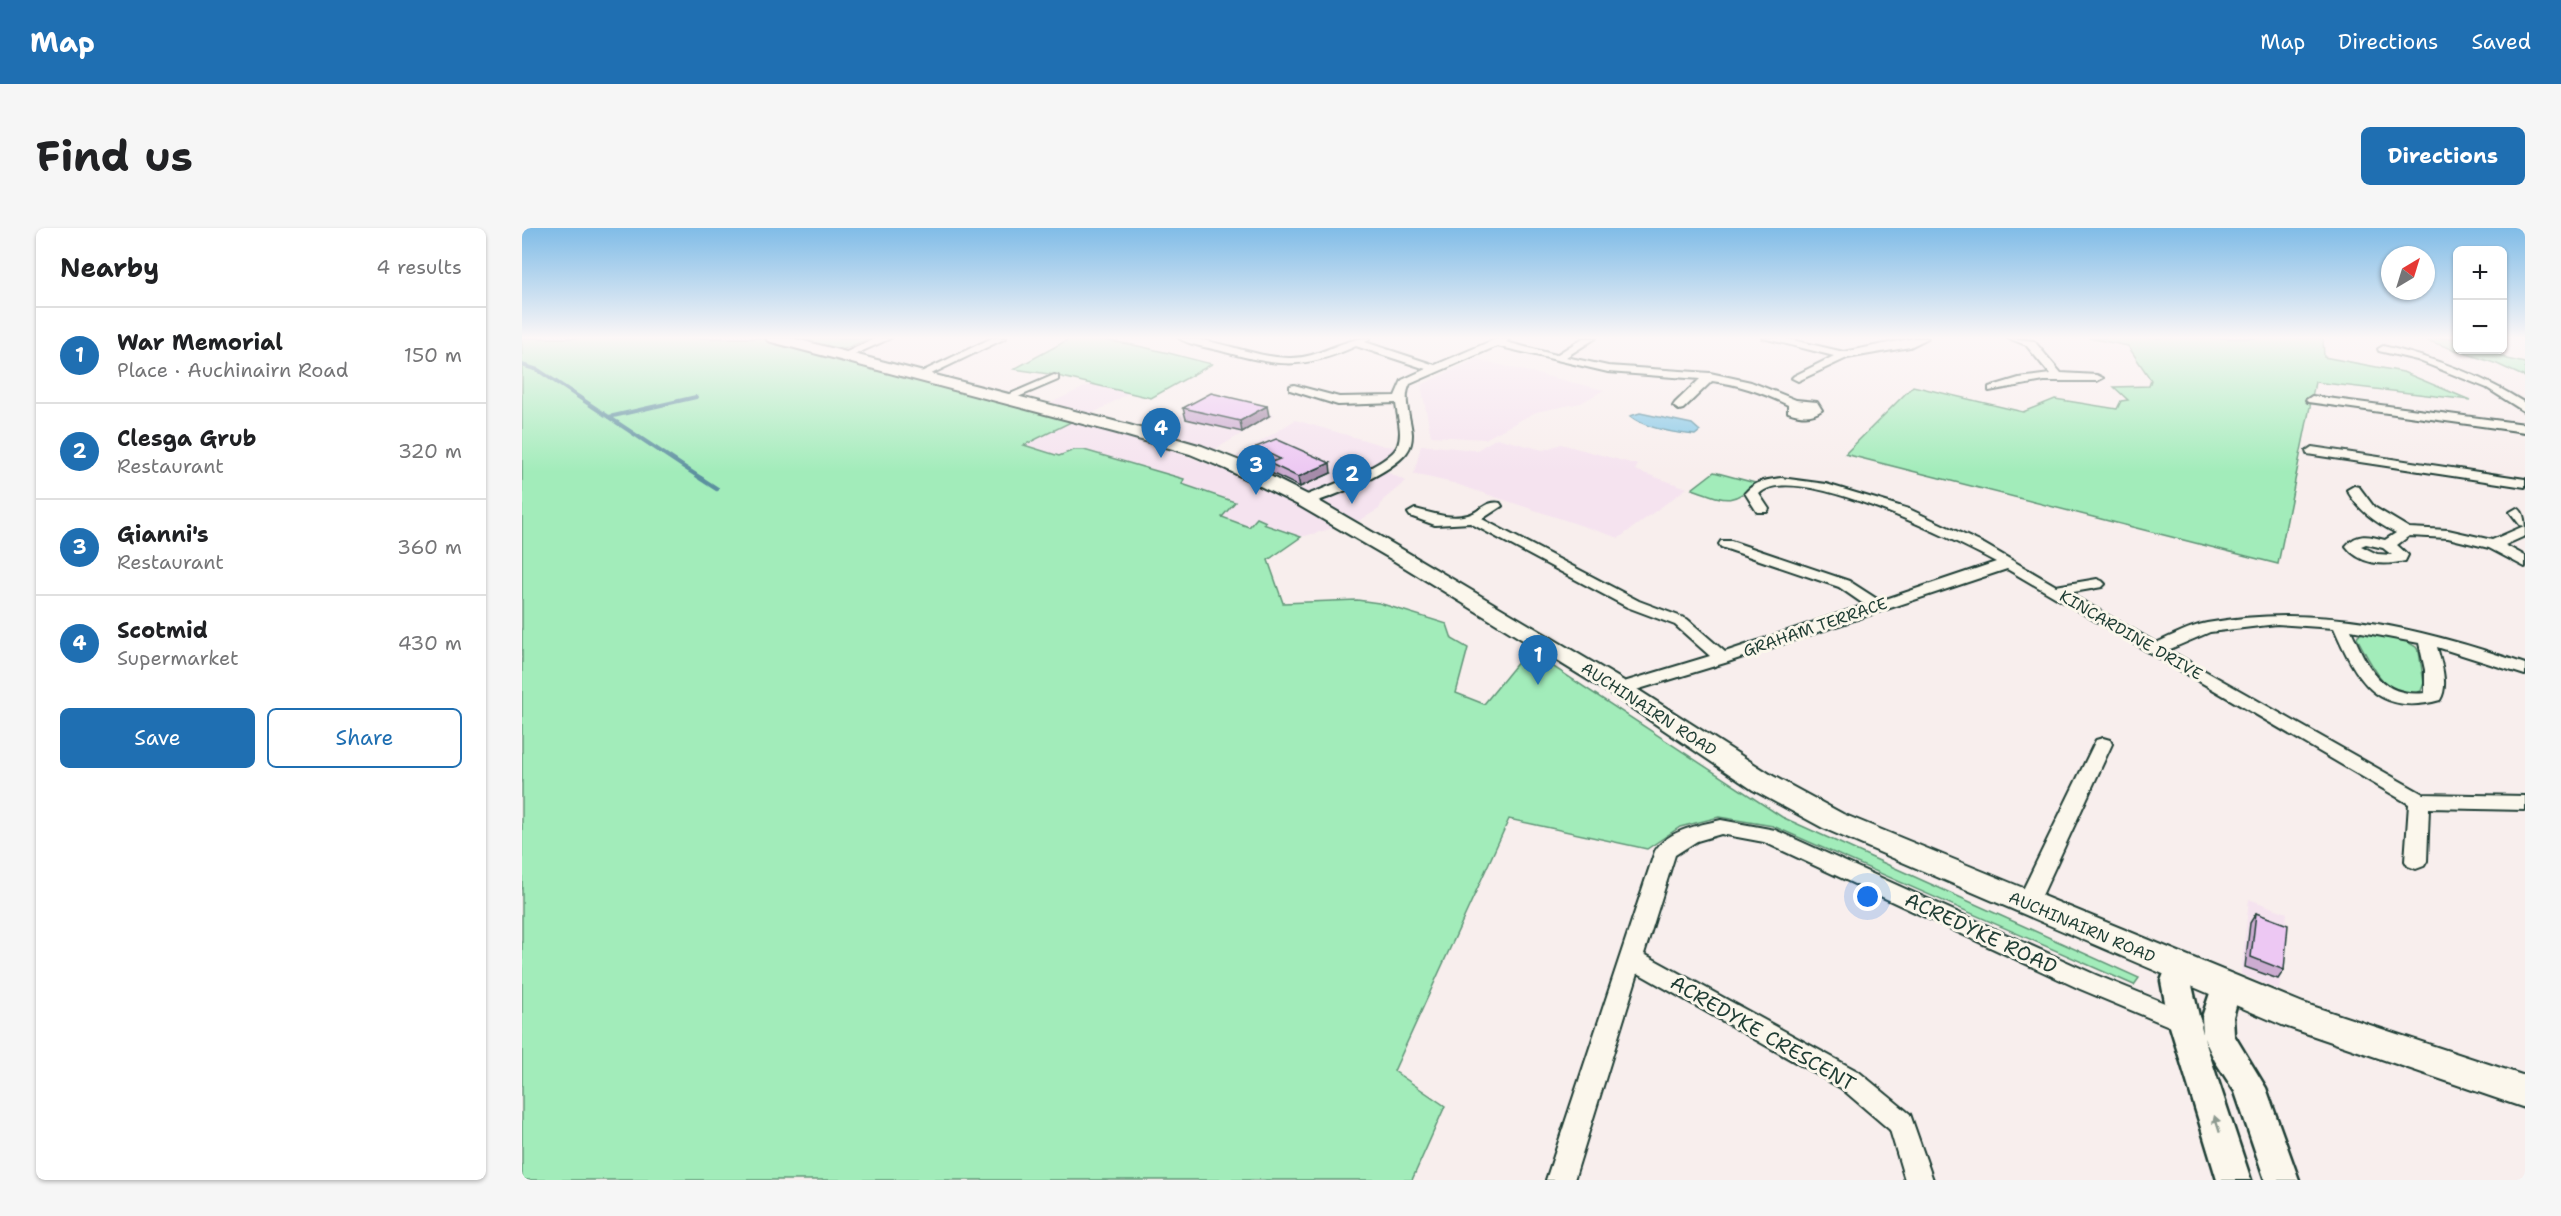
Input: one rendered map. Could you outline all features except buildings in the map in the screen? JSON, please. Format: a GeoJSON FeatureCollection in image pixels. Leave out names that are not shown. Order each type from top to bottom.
{"type":"FeatureCollection","features":[{"type":"Feature","properties":{"kind":"main road","name":"AUCHINAIRN ROAD"},"geometry":{"type":"LineString","coordinates":[[949,382],[1196,450],[1243,470],[1305,501],[1620,689],[1762,783],[1833,821],[2294,1015],[2525,1092]]}},
{"type":"Feature","properties":{"kind":"street"},"geometry":{"type":"LineString","coordinates":[[1007,398],[1044,382]]}},
{"type":"Feature","properties":{"kind":"street"},"geometry":{"type":"LineString","coordinates":[[1305,501],[1384,465],[1400,453],[1406,441],[1401,390],[1406,382]]}},
{"type":"Feature","properties":{"kind":"street"},"geometry":{"type":"LineString","coordinates":[[1679,405],[1703,382]]}},
{"type":"Feature","properties":{"kind":"street"},"geometry":{"type":"LineString","coordinates":[[1734,382],[1767,391],[1794,404]]}},
{"type":"Feature","properties":{"kind":"street"},"geometry":{"type":"LineString","coordinates":[[1993,389],[2010,382]]}},
{"type":"Feature","properties":{"kind":"street"},"geometry":{"type":"LineString","coordinates":[[2482,382],[2525,408]]}},
{"type":"Feature","properties":{"kind":"street"},"geometry":{"type":"LineString","coordinates":[[1294,388],[1338,401],[1402,399]]}},
{"type":"Feature","properties":{"kind":"street"},"geometry":{"type":"LineString","coordinates":[[2312,400],[2525,428]]}},
{"type":"Feature","properties":{"kind":"street"},"geometry":{"type":"LineString","coordinates":[[2312,451],[2525,483]]}},
{"type":"Feature","properties":{"kind":"street","name":"KINCARDINE DRIVE"},"geometry":{"type":"LineString","coordinates":[[1762,509],[1752,493],[1759,486],[1808,482],[1866,499],[1936,524],[2009,563],[2053,591],[2419,801],[2525,803]]}},
{"type":"Feature","properties":{"kind":"street"},"geometry":{"type":"LineString","coordinates":[[2354,490],[2361,505],[2385,522],[2406,532],[2448,534],[2494,545],[2525,562]]}},
{"type":"Feature","properties":{"kind":"street"},"geometry":{"type":"LineString","coordinates":[[1415,513],[1435,521],[1472,519],[1496,506]]}},
{"type":"Feature","properties":{"kind":"street"},"geometry":{"type":"LineString","coordinates":[[1472,519],[1633,604],[1681,622],[1722,658]]}},
{"type":"Feature","properties":{"kind":"street"},"geometry":{"type":"LineString","coordinates":[[2494,545],[2525,530]]}},
{"type":"Feature","properties":{"kind":"street"},"geometry":{"type":"LineString","coordinates":[[2388,544],[2406,532]]}},
{"type":"Feature","properties":{"kind":"street"},"geometry":{"type":"LineString","coordinates":[[1726,544],[1844,584],[1877,606]]}},
{"type":"Feature","properties":{"kind":"street","name":"GRAHAM TERRACE"},"geometry":{"type":"LineString","coordinates":[[1620,689],[1722,658],[2009,563]]}},
{"type":"Feature","properties":{"kind":"street"},"geometry":{"type":"LineString","coordinates":[[2053,591],[2097,584]]}},
{"type":"Feature","properties":{"kind":"street"},"geometry":{"type":"LineString","coordinates":[[2155,649],[2207,628],[2277,619],[2340,623],[2426,638],[2525,670]]}},
{"type":"Feature","properties":{"kind":"street"},"geometry":{"type":"LineString","coordinates":[[2340,623],[2371,682],[2390,693],[2412,699],[2426,699],[2434,696],[2434,670],[2426,638]]}},
{"type":"Feature","properties":{"kind":"street"},"geometry":{"type":"LineString","coordinates":[[2028,904],[2103,744]]}},
{"type":"Feature","properties":{"kind":"street"},"geometry":{"type":"LineString","coordinates":[[2416,861],[2419,801]]}},
{"type":"Feature","properties":{"kind":"street","name":"ACREDYKE ROAD"},"geometry":{"type":"LineString","coordinates":[[1560,1180],[1666,851],[1690,835],[1721,827],[1768,835],[2088,982],[2184,1023],[2217,1029]]}},
{"type":"Feature","properties":{"kind":"street","name":"ACREDYKE CRESCENT"},"geometry":{"type":"LineString","coordinates":[[1631,958],[1850,1080],[1901,1123],[1919,1180]]}},
{"type":"Feature","properties":{"kind":"street"},"geometry":{"type":"LineString","coordinates":[[2179,968],[2176,981],[2184,1023],[2234,1180]]}},
{"type":"Feature","properties":{"kind":"street"},"geometry":{"type":"LineString","coordinates":[[2226,987],[2223,1004],[2217,1014],[2217,1029],[2226,1050],[2249,1087],[2282,1180]]}},
{"type":"Feature","properties":{"kind":"shaded area"},"geometry":{"type":"Polygon","coordinates":[[[1426,382],[1573,382],[1604,390],[1581,403],[1536,412],[1485,439],[1431,436],[1421,385],[1426,382]]]}},
{"type":"Feature","properties":{"kind":"shaded area"},"geometry":{"type":"Polygon","coordinates":[[[1091,384],[1129,393],[1090,415],[1048,404],[1091,384]]]}},
{"type":"Feature","properties":{"kind":"shaded area"},"geometry":{"type":"Polygon","coordinates":[[[1215,398],[1274,415],[1212,451],[1146,433],[1215,398]]]}},
{"type":"Feature","properties":{"kind":"shaded area"},"geometry":{"type":"Polygon","coordinates":[[[1295,420],[1385,446],[1402,447],[1374,466],[1406,481],[1383,500],[1379,509],[1359,521],[1301,537],[1262,524],[1249,527],[1222,517],[1235,502],[1181,484],[1183,479],[1074,450],[1059,456],[1023,445],[1073,421],[1154,444],[1243,477],[1265,471],[1234,458],[1295,420]]]}},
{"type":"Feature","properties":{"kind":"shaded area"},"geometry":{"type":"Polygon","coordinates":[[[1497,438],[1543,450],[1561,444],[1638,465],[1635,470],[1687,488],[1619,538],[1453,483],[1414,474],[1421,445],[1477,450],[1497,438]]]}},
{"type":"Feature","properties":{"kind":"shaded area"},"geometry":{"type":"Polygon","coordinates":[[[2249,899],[2287,913],[2279,990],[2241,974],[2249,899]]]}},
{"type":"Feature","properties":{"kind":"green space"},"geometry":{"type":"Polygon","coordinates":[[[522,382],[928,382],[1073,421],[1024,445],[1059,456],[1074,450],[1084,450],[1184,479],[1182,484],[1235,502],[1222,517],[1249,527],[1257,518],[1266,522],[1263,524],[1301,537],[1268,560],[1283,603],[1357,600],[1379,603],[1447,624],[1452,639],[1468,648],[1456,693],[1484,704],[1528,650],[1782,817],[2139,978],[2134,985],[1773,826],[1719,817],[1680,827],[1647,849],[1509,819],[1394,1071],[1445,1106],[1412,1180],[522,1180],[522,382]]]}},
{"type":"Feature","properties":{"kind":"green space"},"geometry":{"type":"Polygon","coordinates":[[[1085,382],[1179,382],[1151,398],[1085,382]]]}},
{"type":"Feature","properties":{"kind":"green space"},"geometry":{"type":"Polygon","coordinates":[[[2150,382],[2315,382],[2278,564],[1845,454],[1913,386],[2023,412],[2055,399],[2117,409],[2121,401],[2128,400],[2114,387],[2149,386],[2150,382]]]}},
{"type":"Feature","properties":{"kind":"green space"},"geometry":{"type":"Polygon","coordinates":[[[2319,382],[2428,382],[2470,400],[2319,382]]]}},
{"type":"Feature","properties":{"kind":"green space"},"geometry":{"type":"Polygon","coordinates":[[[1714,472],[1755,483],[1739,496],[1725,499],[1692,489],[1714,472]]]}},
{"type":"Feature","properties":{"kind":"green space"},"geometry":{"type":"Polygon","coordinates":[[[2363,633],[2406,641],[2416,647],[2419,652],[2424,683],[2421,691],[2409,694],[2398,692],[2381,678],[2357,638],[2363,633]]]}},
{"type":"Feature","properties":{"kind":"water"},"geometry":{"type":"Polygon","coordinates":[[[1640,413],[1692,424],[1700,431],[1695,435],[1670,432],[1644,424],[1630,416],[1640,413]]]}},
{"type":"Feature","properties":{"kind":"waterway"},"geometry":{"type":"LineString","coordinates":[[557,382],[702,479]]}},
{"type":"Feature","properties":{"kind":"waterway"},"geometry":{"type":"LineString","coordinates":[[609,417],[696,397]]}},
{"type":"Feature","properties":{"kind":"waterway"},"geometry":{"type":"LineString","coordinates":[[700,478],[717,489]]}},
{"type":"Feature","properties":{"kind":"place","name":"Scotmid"},"geometry":{"type":"Point","coordinates":[1161,458]}},
{"type":"Feature","properties":{"kind":"place","name":"Gianni's"},"geometry":{"type":"Point","coordinates":[1256,495]}},
{"type":"Feature","properties":{"kind":"place","name":"Clesga Grub"},"geometry":{"type":"Point","coordinates":[1352,504]}},
{"type":"Feature","properties":{"kind":"place","name":"War Memorial"},"geometry":{"type":"Point","coordinates":[1538,685]}}]}
